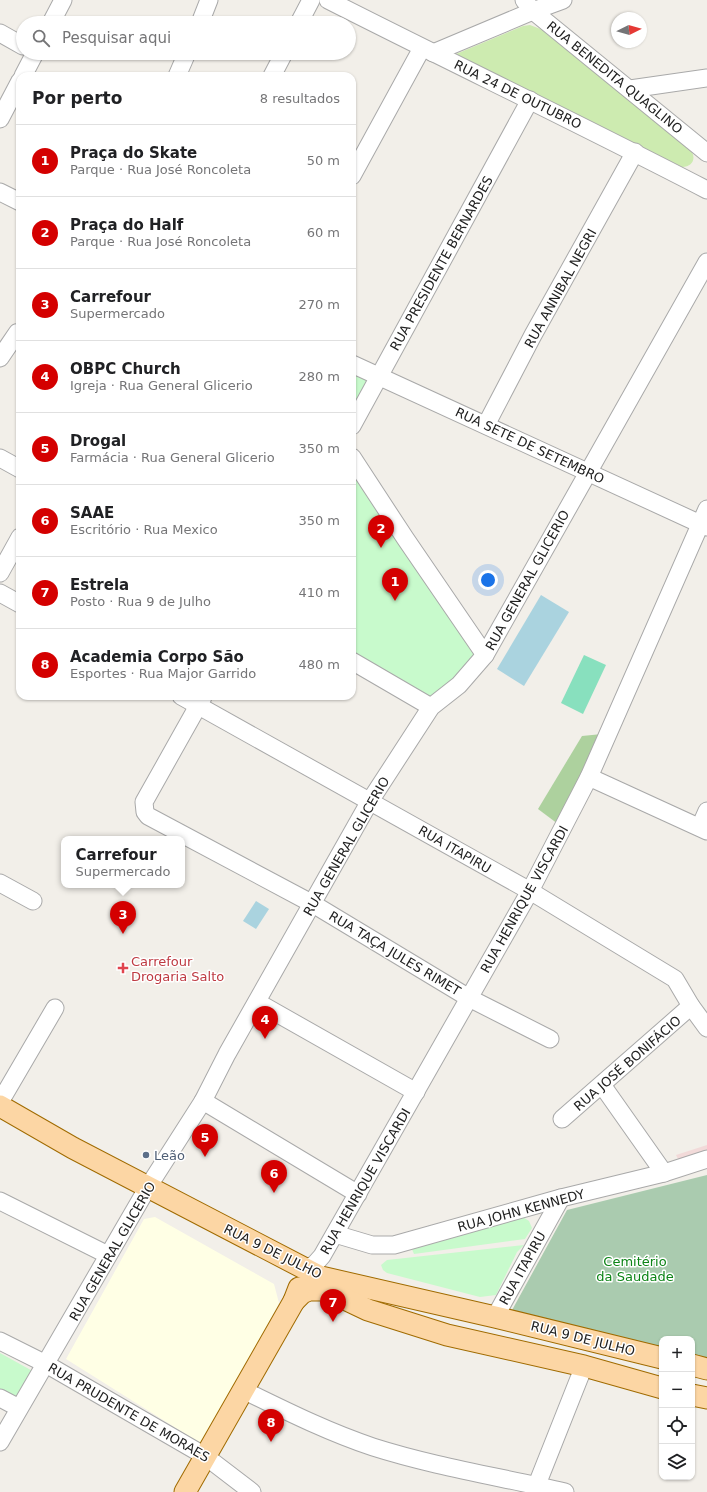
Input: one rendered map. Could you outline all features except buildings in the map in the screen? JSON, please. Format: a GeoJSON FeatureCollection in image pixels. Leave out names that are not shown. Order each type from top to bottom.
{"type":"FeatureCollection","features":[{"type":"Feature","properties":{"kind":"main road","name":"RUA 9 DE JULHO"},"geometry":{"type":"LineString","coordinates":[[0,1106],[73,1148],[148,1188],[314,1271],[368,1310],[386,1317],[447,1335],[584,1366],[659,1387]]}},
{"type":"Feature","properties":{"kind":"main road","name":"RUA 9 DE JULHO"},"geometry":{"type":"LineString","coordinates":[[294,1301],[302,1293],[309,1290],[314,1271]]}},
{"type":"Feature","properties":{"kind":"main road","name":"RUA 9 DE JULHO"},"geometry":{"type":"LineString","coordinates":[[314,1271],[659,1357]]}},
{"type":"Feature","properties":{"kind":"main road"},"geometry":{"type":"LineString","coordinates":[[185,1492],[294,1301],[300,1284],[300,1278],[314,1271]]}},
{"type":"Feature","properties":{"kind":"main road"},"geometry":{"type":"LineString","coordinates":[[386,1317],[412,1314],[470,1330],[488,1326],[495,1316]]}},
{"type":"Feature","properties":{"kind":"main road"},"geometry":{"type":"LineString","coordinates":[[695,1366],[707,1369]]}},
{"type":"Feature","properties":{"kind":"main road"},"geometry":{"type":"LineString","coordinates":[[695,1396],[707,1398]]}},
{"type":"Feature","properties":{"kind":"street"},"geometry":{"type":"LineString","coordinates":[[55,16],[63,0]]}},
{"type":"Feature","properties":{"kind":"street"},"geometry":{"type":"LineString","coordinates":[[203,16],[209,0]]}},
{"type":"Feature","properties":{"kind":"street"},"geometry":{"type":"LineString","coordinates":[[303,16],[311,0]]}},
{"type":"Feature","properties":{"kind":"street","name":"RUA 24 DE OUTUBRO"},"geometry":{"type":"LineString","coordinates":[[328,0],[428,51],[635,152],[707,190]]}},
{"type":"Feature","properties":{"kind":"street"},"geometry":{"type":"LineString","coordinates":[[356,169],[428,51],[529,5],[563,0]]}},
{"type":"Feature","properties":{"kind":"street","name":"RUA BENEDITA QUAGLINO"},"geometry":{"type":"LineString","coordinates":[[529,5],[707,153]]}},
{"type":"Feature","properties":{"kind":"street"},"geometry":{"type":"LineString","coordinates":[[0,33],[16,42]]}},
{"type":"Feature","properties":{"kind":"street"},"geometry":{"type":"LineString","coordinates":[[25,72],[31,60]]}},
{"type":"Feature","properties":{"kind":"street"},"geometry":{"type":"LineString","coordinates":[[179,72],[184,60]]}},
{"type":"Feature","properties":{"kind":"street"},"geometry":{"type":"LineString","coordinates":[[274,72],[280,60]]}},
{"type":"Feature","properties":{"kind":"street"},"geometry":{"type":"LineString","coordinates":[[630,89],[707,78]]}},
{"type":"Feature","properties":{"kind":"street"},"geometry":{"type":"LineString","coordinates":[[0,119],[16,89]]}},
{"type":"Feature","properties":{"kind":"street","name":"RUA PRESIDENTE BERNARDES"},"geometry":{"type":"LineString","coordinates":[[356,419],[530,100]]}},
{"type":"Feature","properties":{"kind":"street","name":"RUA ANNIBAL NEGRI"},"geometry":{"type":"LineString","coordinates":[[486,425],[635,152]]}},
{"type":"Feature","properties":{"kind":"street"},"geometry":{"type":"LineString","coordinates":[[0,192],[16,200]]}},
{"type":"Feature","properties":{"kind":"street","name":"RUA GENERAL GLICERIO"},"geometry":{"type":"LineString","coordinates":[[0,1442],[108,1255],[203,1101],[227,1054],[370,801],[431,707],[459,685],[485,655],[707,262]]}},
{"type":"Feature","properties":{"kind":"street"},"geometry":{"type":"LineString","coordinates":[[0,358],[16,334]]}},
{"type":"Feature","properties":{"kind":"street","name":"RUA SETE DE SETEMBRO"},"geometry":{"type":"LineString","coordinates":[[356,366],[588,472],[705,520]]}},
{"type":"Feature","properties":{"kind":"street"},"geometry":{"type":"LineString","coordinates":[[0,458],[16,467]]}},
{"type":"Feature","properties":{"kind":"street"},"geometry":{"type":"LineString","coordinates":[[356,463],[485,655]]}},
{"type":"Feature","properties":{"kind":"street","name":"RUA HENRIQUE VISCARDI"},"geometry":{"type":"LineString","coordinates":[[314,1271],[530,891],[589,777],[705,520]]}},
{"type":"Feature","properties":{"kind":"street"},"geometry":{"type":"LineString","coordinates":[[0,573],[16,544]]}},
{"type":"Feature","properties":{"kind":"street"},"geometry":{"type":"LineString","coordinates":[[0,593],[16,602]]}},
{"type":"Feature","properties":{"kind":"street"},"geometry":{"type":"LineString","coordinates":[[356,663],[431,707]]}},
{"type":"Feature","properties":{"kind":"street","name":"RUA ITAPIRU"},"geometry":{"type":"LineString","coordinates":[[201,701],[370,801],[530,891],[674,979],[707,1028]]}},
{"type":"Feature","properties":{"kind":"street","name":"RUA TAÇA JULES RIMET"},"geometry":{"type":"LineString","coordinates":[[201,701],[144,802],[145,812],[148,816],[313,904],[469,998],[550,1039]]}},
{"type":"Feature","properties":{"kind":"street"},"geometry":{"type":"LineString","coordinates":[[589,777],[704,829],[707,812]]}},
{"type":"Feature","properties":{"kind":"street"},"geometry":{"type":"LineString","coordinates":[[0,883],[33,901]]}},
{"type":"Feature","properties":{"kind":"street"},"geometry":{"type":"LineString","coordinates":[[257,1002],[416,1092]]}},
{"type":"Feature","properties":{"kind":"street","name":"RUA JOSÉ BONIFÁCIO"},"geometry":{"type":"LineString","coordinates":[[562,1119],[691,1006]]}},
{"type":"Feature","properties":{"kind":"street"},"geometry":{"type":"LineString","coordinates":[[0,1102],[55,1008]]}},
{"type":"Feature","properties":{"kind":"street"},"geometry":{"type":"LineString","coordinates":[[602,1085],[664,1173]]}},
{"type":"Feature","properties":{"kind":"street"},"geometry":{"type":"LineString","coordinates":[[203,1101],[358,1194]]}},
{"type":"Feature","properties":{"kind":"street","name":"RUA JOHN KENNEDY"},"geometry":{"type":"LineString","coordinates":[[335,1234],[372,1245],[394,1245],[560,1198],[664,1173],[707,1160]]}},
{"type":"Feature","properties":{"kind":"street","name":"RUA ITAPIRU"},"geometry":{"type":"LineString","coordinates":[[495,1316],[560,1198]]}},
{"type":"Feature","properties":{"kind":"street"},"geometry":{"type":"LineString","coordinates":[[0,1201],[108,1255]]}},
{"type":"Feature","properties":{"kind":"street"},"geometry":{"type":"LineString","coordinates":[[522,1209],[533,1214],[538,1221],[540,1236]]}},
{"type":"Feature","properties":{"kind":"street","name":"RUA PRUDENTE DE MORAES"},"geometry":{"type":"LineString","coordinates":[[0,1341],[46,1364],[206,1456],[252,1492]]}},
{"type":"Feature","properties":{"kind":"street"},"geometry":{"type":"LineString","coordinates":[[535,1489],[584,1366]]}},
{"type":"Feature","properties":{"kind":"street"},"geometry":{"type":"LineString","coordinates":[[243,1390],[320,1427],[373,1447],[441,1466],[535,1489],[565,1492]]}},
{"type":"Feature","properties":{"kind":"street"},"geometry":{"type":"LineString","coordinates":[[0,1398],[19,1408]]}},
{"type":"Feature","properties":{"kind":"shaded area"},"geometry":{"type":"Polygon","coordinates":[[[707,1145],[707,1164],[684,1171],[676,1155],[707,1145]]]}},
{"type":"Feature","properties":{"kind":"shaded area"},"geometry":{"type":"Polygon","coordinates":[[[155,1217],[274,1284],[279,1303],[203,1445],[66,1359],[144,1219],[155,1217]]]}},
{"type":"Feature","properties":{"kind":"green space"},"geometry":{"type":"Polygon","coordinates":[[[530,25],[543,30],[689,148],[693,154],[692,163],[686,167],[682,167],[456,54],[523,26],[530,25]]]}},
{"type":"Feature","properties":{"kind":"green space"},"geometry":{"type":"Polygon","coordinates":[[[356,370],[374,377],[356,409],[356,370]]]}},
{"type":"Feature","properties":{"kind":"green space"},"geometry":{"type":"Polygon","coordinates":[[[356,467],[483,657],[430,706],[356,662],[356,467]]]}},
{"type":"Feature","properties":{"kind":"green space"},"geometry":{"type":"Polygon","coordinates":[[[584,655],[606,665],[583,714],[561,703],[584,655]]]}},
{"type":"Feature","properties":{"kind":"green space"},"geometry":{"type":"Polygon","coordinates":[[[602,734],[558,824],[538,809],[582,736],[602,734]]]}},
{"type":"Feature","properties":{"kind":"green space","name":"Cemitério da Saudade"},"geometry":{"type":"Polygon","coordinates":[[[707,1175],[707,1360],[695,1358],[695,1336],[659,1336],[659,1348],[511,1312],[567,1210],[707,1175]]]}},
{"type":"Feature","properties":{"kind":"green space"},"geometry":{"type":"Polygon","coordinates":[[[523,1217],[529,1221],[532,1228],[525,1239],[414,1254],[411,1247],[523,1217]]]}},
{"type":"Feature","properties":{"kind":"green space"},"geometry":{"type":"Polygon","coordinates":[[[524,1245],[517,1252],[496,1295],[480,1297],[387,1273],[383,1270],[381,1265],[387,1260],[524,1245]]]}},
{"type":"Feature","properties":{"kind":"green space"},"geometry":{"type":"Polygon","coordinates":[[[0,1353],[38,1374],[19,1408],[0,1398],[0,1353]]]}},
{"type":"Feature","properties":{"kind":"water"},"geometry":{"type":"Polygon","coordinates":[[[541,595],[569,612],[524,686],[497,669],[541,595]]]}},
{"type":"Feature","properties":{"kind":"water"},"geometry":{"type":"Polygon","coordinates":[[[256,901],[269,909],[256,929],[243,921],[256,901]]]}},
{"type":"Feature","properties":{"kind":"place","name":"Praça do Half"},"geometry":{"type":"Point","coordinates":[381,548]}},
{"type":"Feature","properties":{"kind":"place","name":"Praça do Skate"},"geometry":{"type":"Point","coordinates":[395,601]}},
{"type":"Feature","properties":{"kind":"place","name":"Carrefour"},"geometry":{"type":"Point","coordinates":[123,934]}},
{"type":"Feature","properties":{"kind":"place","name":"Carrefour Drogaria Salto"},"geometry":{"type":"Point","coordinates":[123,968]}},
{"type":"Feature","properties":{"kind":"place","name":"OBPC Church"},"geometry":{"type":"Point","coordinates":[265,1039]}},
{"type":"Feature","properties":{"kind":"place","name":"Leão"},"geometry":{"type":"Point","coordinates":[146,1155]}},
{"type":"Feature","properties":{"kind":"place","name":"Drogal"},"geometry":{"type":"Point","coordinates":[205,1157]}},
{"type":"Feature","properties":{"kind":"place","name":"SAAE"},"geometry":{"type":"Point","coordinates":[274,1193]}},
{"type":"Feature","properties":{"kind":"place","name":"Estrela"},"geometry":{"type":"Point","coordinates":[333,1322]}},
{"type":"Feature","properties":{"kind":"place","name":"Academia Corpo São"},"geometry":{"type":"Point","coordinates":[271,1442]}}]}
